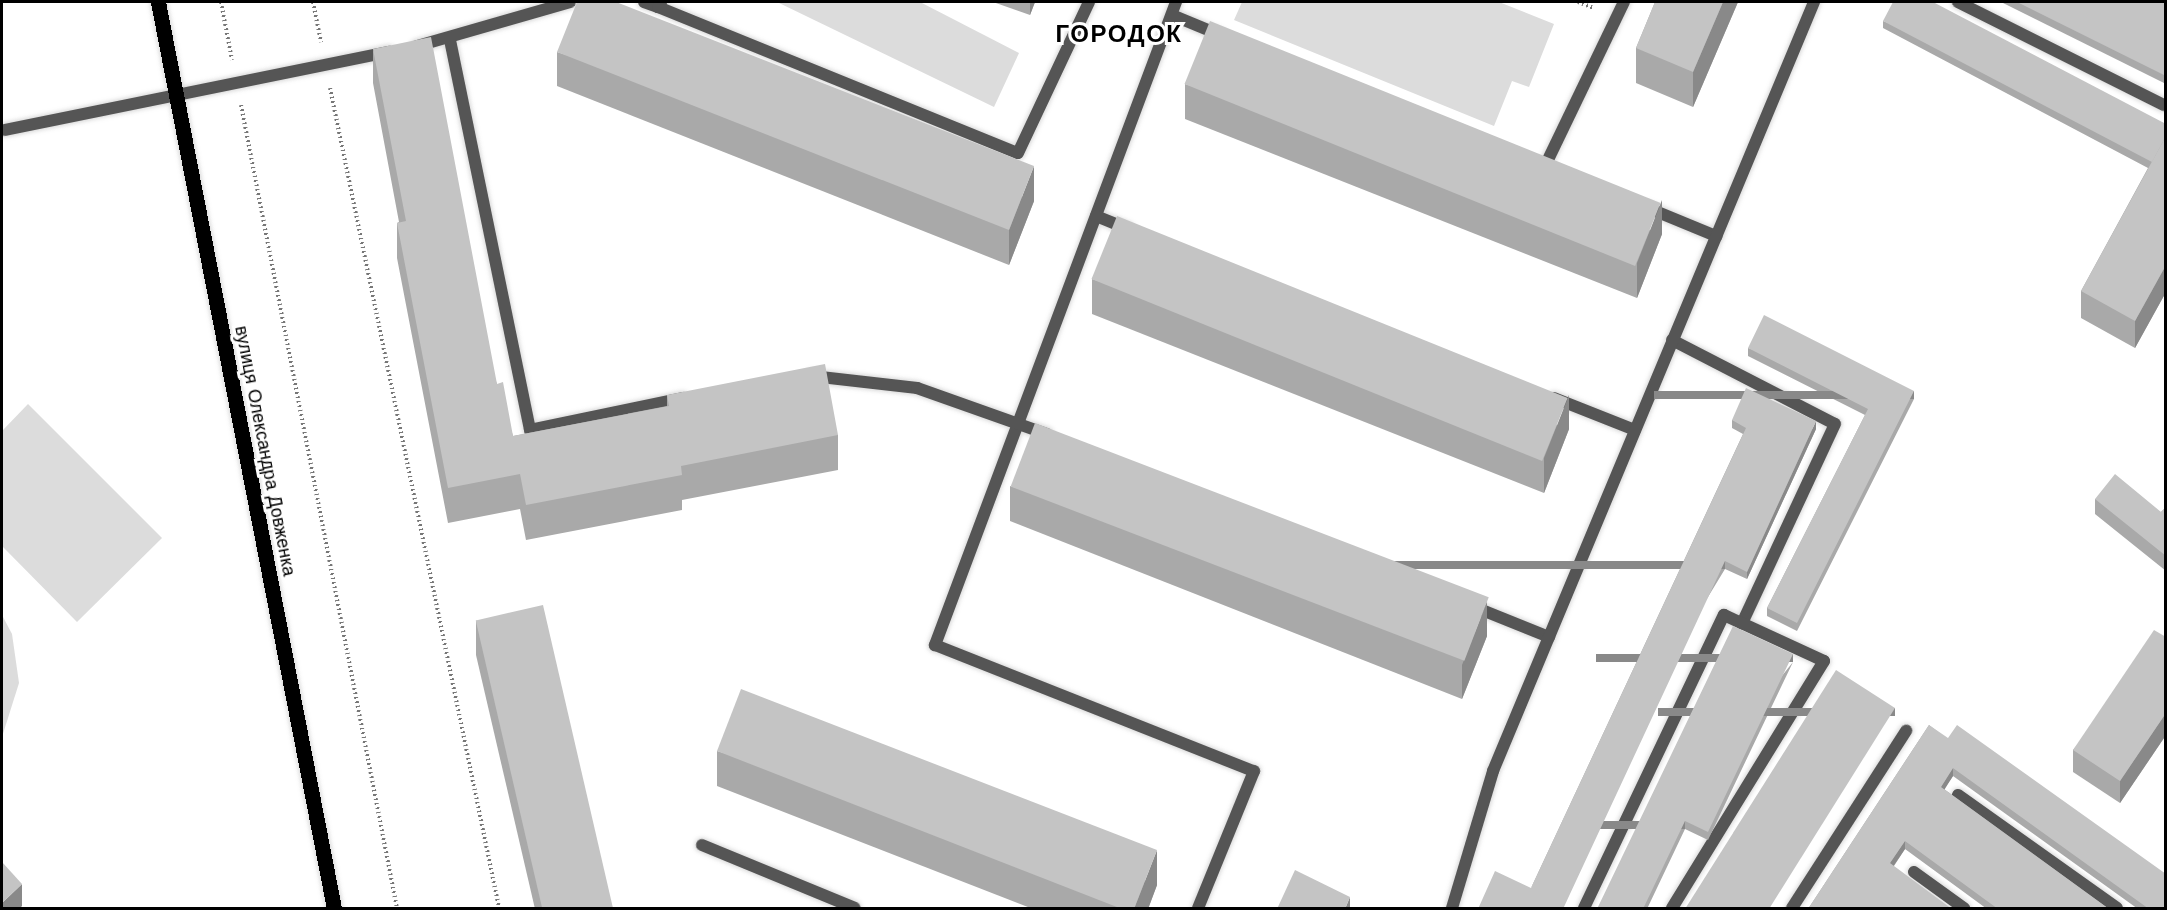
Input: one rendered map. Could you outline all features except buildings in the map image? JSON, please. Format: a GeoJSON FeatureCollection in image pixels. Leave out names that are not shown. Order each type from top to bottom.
{"type":"FeatureCollection","features":[{"type":"Feature","properties":{"kind":"main road","name":"вулиця Олександра Довженка"},"geometry":{"type":"LineString","coordinates":[[158,2],[334,909]]}},
{"type":"Feature","properties":{"kind":"lane"},"geometry":{"type":"LineString","coordinates":[[4,130],[175,93],[450,40],[570,2]]}},
{"type":"Feature","properties":{"kind":"lane"},"geometry":{"type":"LineString","coordinates":[[644,2],[660,4],[1018,153],[1089,2]]}},
{"type":"Feature","properties":{"kind":"lane"},"geometry":{"type":"LineString","coordinates":[[1176,2],[935,645],[1254,771],[1198,909]]}},
{"type":"Feature","properties":{"kind":"lane"},"geometry":{"type":"LineString","coordinates":[[1545,166],[1624,2]]}},
{"type":"Feature","properties":{"kind":"lane"},"geometry":{"type":"LineString","coordinates":[[1452,909],[1493,771],[1814,2]]}},
{"type":"Feature","properties":{"kind":"lane"},"geometry":{"type":"LineString","coordinates":[[1958,2],[2164,105]]}},
{"type":"Feature","properties":{"kind":"lane"},"geometry":{"type":"LineString","coordinates":[[1172,15],[1237,42]]}},
{"type":"Feature","properties":{"kind":"lane"},"geometry":{"type":"LineString","coordinates":[[450,40],[530,430],[704,393]]}},
{"type":"Feature","properties":{"kind":"lane"},"geometry":{"type":"LineString","coordinates":[[1630,201],[1716,236]]}},
{"type":"Feature","properties":{"kind":"lane"},"geometry":{"type":"LineString","coordinates":[[1096,216],[1140,233]]}},
{"type":"Feature","properties":{"kind":"lane"},"geometry":{"type":"LineString","coordinates":[[1672,340],[1835,424],[1742,623]]}},
{"type":"Feature","properties":{"kind":"lane"},"geometry":{"type":"LineString","coordinates":[[794,376],[845,376],[917,388],[1018,422],[1062,440]]}},
{"type":"Feature","properties":{"kind":"lane"},"geometry":{"type":"LineString","coordinates":[[1536,391],[1635,430]]}},
{"type":"Feature","properties":{"kind":"lane"},"geometry":{"type":"LineString","coordinates":[[1460,602],[1549,637]]}},
{"type":"Feature","properties":{"kind":"lane"},"geometry":{"type":"LineString","coordinates":[[1584,909],[1724,615],[1824,661],[1672,909]]}},
{"type":"Feature","properties":{"kind":"lane"},"geometry":{"type":"LineString","coordinates":[[1792,909],[1906,731]]}},
{"type":"Feature","properties":{"kind":"lane"},"geometry":{"type":"LineString","coordinates":[[1958,795],[2117,909]]}},
{"type":"Feature","properties":{"kind":"lane"},"geometry":{"type":"LineString","coordinates":[[702,844],[855,909]]}},
{"type":"Feature","properties":{"kind":"lane"},"geometry":{"type":"LineString","coordinates":[[1914,872],[1964,909]]}},
{"type":"Feature","properties":{"kind":"path"},"geometry":{"type":"LineString","coordinates":[[221,2],[397,909]]}},
{"type":"Feature","properties":{"kind":"path"},"geometry":{"type":"LineString","coordinates":[[313,2],[499,909]]}},
{"type":"Feature","properties":{"kind":"shaded area"},"geometry":{"type":"Polygon","coordinates":[[[777,2],[920,2],[1019,53],[994,107],[777,2]]]}},
{"type":"Feature","properties":{"kind":"shaded area"},"geometry":{"type":"Polygon","coordinates":[[[1242,2],[1499,2],[1554,24],[1529,87],[1512,81],[1494,126],[1234,20],[1242,2]]]}},
{"type":"Feature","properties":{"kind":"shaded area"},"geometry":{"type":"Polygon","coordinates":[[[28,404],[162,538],[77,622],[2,546],[2,431],[28,404]]]}},
{"type":"Feature","properties":{"kind":"shaded area"},"geometry":{"type":"Polygon","coordinates":[[[2,615],[12,634],[19,683],[2,737],[2,615]]]}},
{"type":"Feature","properties":{"kind":"district","name":"ГОРОДОК"},"geometry":{"type":"Point","coordinates":[1119,35]}}]}
